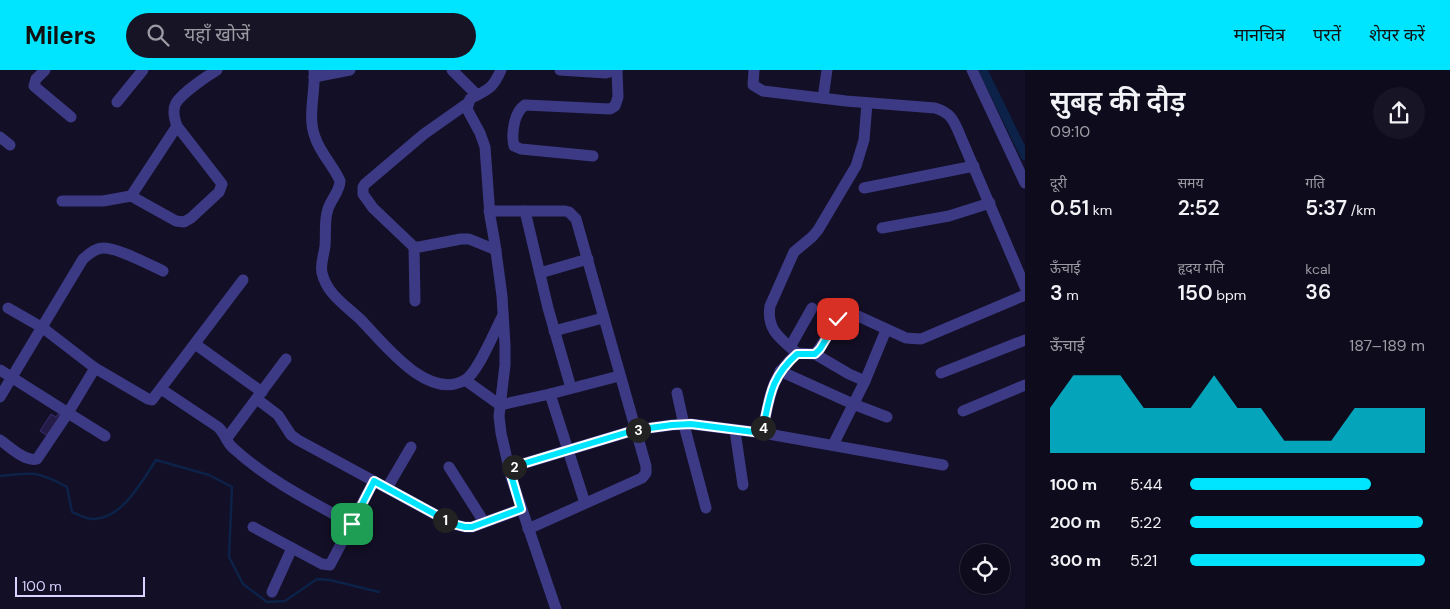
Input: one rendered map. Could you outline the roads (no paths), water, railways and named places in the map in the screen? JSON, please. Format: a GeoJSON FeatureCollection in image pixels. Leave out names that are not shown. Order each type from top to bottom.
{"type":"FeatureCollection","features":[{"type":"Feature","properties":{"kind":"street"},"geometry":{"type":"LineString","coordinates":[[45,70],[36,79],[34,86],[71,117]]}},
{"type":"Feature","properties":{"kind":"street"},"geometry":{"type":"LineString","coordinates":[[117,102],[143,70]]}},
{"type":"Feature","properties":{"kind":"street"},"geometry":{"type":"LineString","coordinates":[[62,201],[103,201],[131,196],[176,221],[184,222],[191,218],[220,192],[222,184],[177,126],[174,117],[177,102],[207,76],[217,70]]}},
{"type":"Feature","properties":{"kind":"street"},"geometry":{"type":"LineString","coordinates":[[350,70],[314,74],[312,115],[314,136],[340,181],[338,191],[330,203],[326,217],[322,269],[326,284],[335,297],[361,320],[400,362],[426,379],[438,384],[453,384],[471,376],[503,314]]}},
{"type":"Feature","properties":{"kind":"street"},"geometry":{"type":"LineString","coordinates":[[452,70],[477,95]]}},
{"type":"Feature","properties":{"kind":"street"},"geometry":{"type":"LineString","coordinates":[[496,250],[469,239],[419,248],[414,247],[372,208],[363,194],[363,187],[424,134],[468,103],[470,99],[486,91],[493,85],[501,70]]}},
{"type":"Feature","properties":{"kind":"street"},"geometry":{"type":"LineString","coordinates":[[560,70],[606,73],[617,70],[618,97],[615,106],[610,108],[525,105],[521,108],[514,125],[514,146],[521,149],[593,156]]}},
{"type":"Feature","properties":{"kind":"street"},"geometry":{"type":"LineString","coordinates":[[754,70],[753,85],[763,91],[935,108],[945,111],[951,117],[974,166],[1025,287]]}},
{"type":"Feature","properties":{"kind":"street"},"geometry":{"type":"LineString","coordinates":[[823,98],[826,70]]}},
{"type":"Feature","properties":{"kind":"street"},"geometry":{"type":"LineString","coordinates":[[972,70],[1025,183]]}},
{"type":"Feature","properties":{"kind":"street"},"geometry":{"type":"LineString","coordinates":[[865,381],[815,354],[794,350],[772,328],[768,315],[770,306],[794,252],[818,230],[856,166],[864,140],[867,102]]}},
{"type":"Feature","properties":{"kind":"street"},"geometry":{"type":"LineString","coordinates":[[468,103],[467,109],[480,133],[485,148],[489,211],[496,250],[503,314],[505,365],[499,424],[521,509],[556,609]]}},
{"type":"Feature","properties":{"kind":"street"},"geometry":{"type":"LineString","coordinates":[[131,196],[177,126]]}},
{"type":"Feature","properties":{"kind":"street"},"geometry":{"type":"LineString","coordinates":[[0,137],[10,145]]}},
{"type":"Feature","properties":{"kind":"street"},"geometry":{"type":"LineString","coordinates":[[864,188],[974,166]]}},
{"type":"Feature","properties":{"kind":"street"},"geometry":{"type":"LineString","coordinates":[[882,228],[949,216],[990,203]]}},
{"type":"Feature","properties":{"kind":"street"},"geometry":{"type":"LineString","coordinates":[[489,211],[569,212],[576,219],[646,466],[646,473],[642,478],[528,529]]}},
{"type":"Feature","properties":{"kind":"street"},"geometry":{"type":"LineString","coordinates":[[525,211],[554,331],[571,388]]}},
{"type":"Feature","properties":{"kind":"street"},"geometry":{"type":"LineString","coordinates":[[414,247],[416,301]]}},
{"type":"Feature","properties":{"kind":"street"},"geometry":{"type":"LineString","coordinates":[[0,397],[83,259],[94,251],[103,248],[116,251],[163,271]]}},
{"type":"Feature","properties":{"kind":"street"},"geometry":{"type":"LineString","coordinates":[[540,273],[588,259]]}},
{"type":"Feature","properties":{"kind":"street"},"geometry":{"type":"LineString","coordinates":[[8,308],[42,328],[95,368],[150,400],[155,398],[244,280]]}},
{"type":"Feature","properties":{"kind":"street"},"geometry":{"type":"LineString","coordinates":[[815,354],[842,315],[852,314],[906,338],[921,339],[1025,295]]}},
{"type":"Feature","properties":{"kind":"street"},"geometry":{"type":"LineString","coordinates":[[762,433],[774,383],[794,350],[812,308]]}},
{"type":"Feature","properties":{"kind":"street"},"geometry":{"type":"LineString","coordinates":[[554,331],[603,318]]}},
{"type":"Feature","properties":{"kind":"street"},"geometry":{"type":"LineString","coordinates":[[832,445],[865,381],[886,330]]}},
{"type":"Feature","properties":{"kind":"street"},"geometry":{"type":"LineString","coordinates":[[941,373],[1025,340]]}},
{"type":"Feature","properties":{"kind":"street"},"geometry":{"type":"LineString","coordinates":[[195,344],[259,395],[278,415],[294,438],[459,526],[472,527],[521,509]]}},
{"type":"Feature","properties":{"kind":"street"},"geometry":{"type":"LineString","coordinates":[[226,438],[286,359]]}},
{"type":"Feature","properties":{"kind":"street"},"geometry":{"type":"LineString","coordinates":[[0,440],[26,458],[37,459],[95,368]]}},
{"type":"Feature","properties":{"kind":"street"},"geometry":{"type":"LineString","coordinates":[[0,370],[104,436]]}},
{"type":"Feature","properties":{"kind":"street"},"geometry":{"type":"LineString","coordinates":[[780,371],[887,417]]}},
{"type":"Feature","properties":{"kind":"street"},"geometry":{"type":"LineString","coordinates":[[465,380],[500,405],[620,376]]}},
{"type":"Feature","properties":{"kind":"street"},"geometry":{"type":"LineString","coordinates":[[963,411],[1025,385]]}},
{"type":"Feature","properties":{"kind":"street"},"geometry":{"type":"LineString","coordinates":[[161,389],[218,426],[225,433],[232,448],[273,480],[352,524]]}},
{"type":"Feature","properties":{"kind":"street"},"geometry":{"type":"LineString","coordinates":[[677,392],[706,508]]}},
{"type":"Feature","properties":{"kind":"street"},"geometry":{"type":"LineString","coordinates":[[550,394],[585,503]]}},
{"type":"Feature","properties":{"kind":"street"},"geometry":{"type":"LineString","coordinates":[[509,468],[635,430],[684,425],[762,433],[943,465]]}},
{"type":"Feature","properties":{"kind":"street"},"geometry":{"type":"LineString","coordinates":[[735,431],[743,485]]}},
{"type":"Feature","properties":{"kind":"street"},"geometry":{"type":"LineString","coordinates":[[387,488],[411,447]]}},
{"type":"Feature","properties":{"kind":"street"},"geometry":{"type":"LineString","coordinates":[[449,467],[484,522]]}},
{"type":"Feature","properties":{"kind":"street"},"geometry":{"type":"LineString","coordinates":[[253,527],[322,564],[330,565],[374,481]]}},
{"type":"Feature","properties":{"kind":"street"},"geometry":{"type":"LineString","coordinates":[[272,592],[292,548]]}},
{"type":"Feature","properties":{"kind":"waterway"},"geometry":{"type":"LineString","coordinates":[[983,70],[1025,156]]}},
{"type":"Feature","properties":{"kind":"waterway"},"geometry":{"type":"LineString","coordinates":[[0,476],[35,474],[57,482],[67,487],[72,512],[92,519],[104,517],[123,505],[138,488],[156,460],[209,475],[232,487],[229,557],[243,584],[267,602],[285,601],[317,579],[330,580],[379,592]]}}]}
